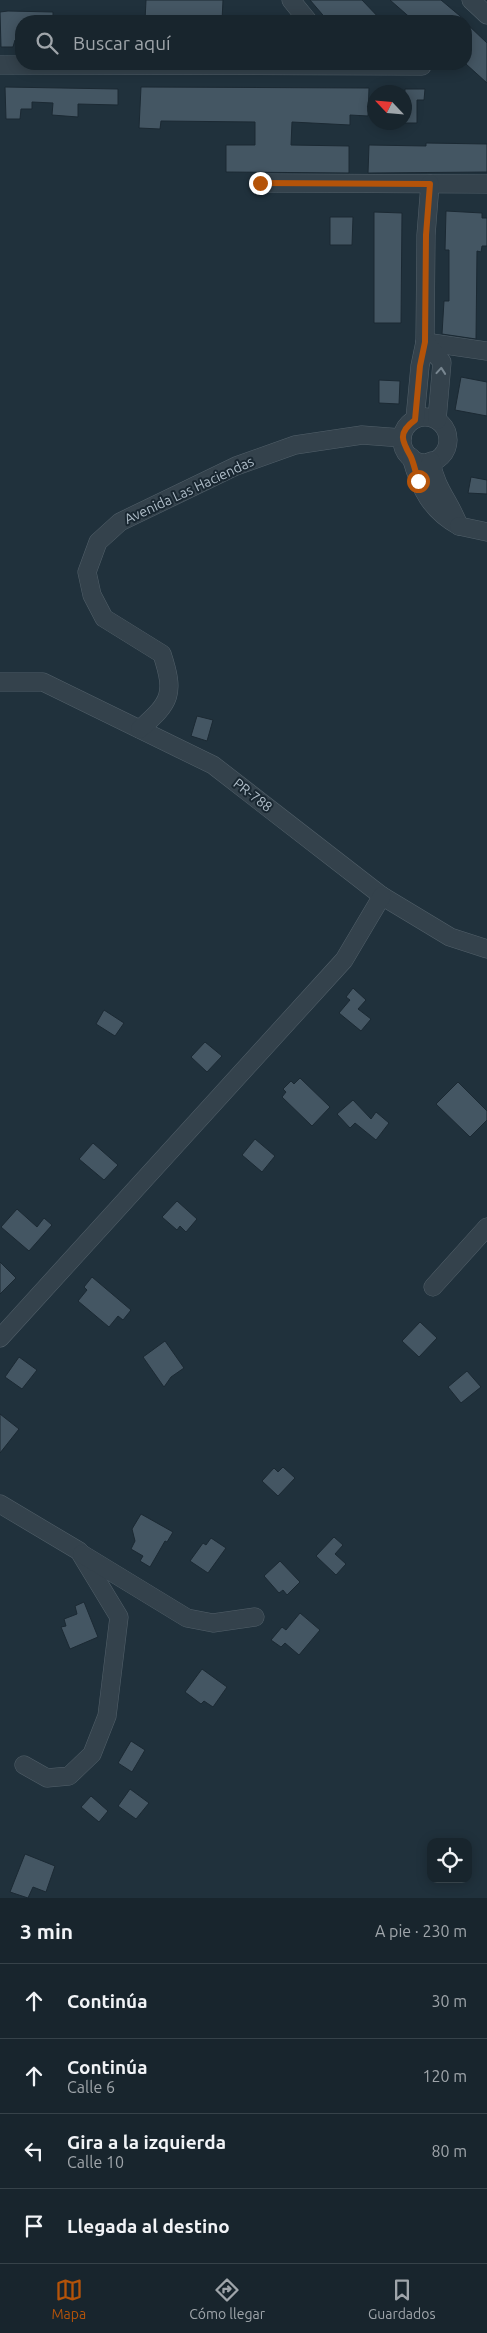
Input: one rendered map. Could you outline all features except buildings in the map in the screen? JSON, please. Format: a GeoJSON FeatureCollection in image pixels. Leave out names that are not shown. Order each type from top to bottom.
{"type":"FeatureCollection","features":[{"type":"Feature","properties":{"kind":"street"},"geometry":{"type":"LineString","coordinates":[[290,0],[303,15]]}},
{"type":"Feature","properties":{"kind":"street"},"geometry":{"type":"LineString","coordinates":[[471,0],[487,15]]}},
{"type":"Feature","properties":{"kind":"street"},"geometry":{"type":"LineString","coordinates":[[0,65],[15,65]]}},
{"type":"Feature","properties":{"kind":"street"},"geometry":{"type":"LineString","coordinates":[[260,183],[487,184]]}},
{"type":"Feature","properties":{"kind":"street"},"geometry":{"type":"LineString","coordinates":[[415,420],[420,366],[425,342],[426,235],[430,184]]}},
{"type":"Feature","properties":{"kind":"street"},"geometry":{"type":"LineString","coordinates":[[425,342],[487,351]]}},
{"type":"Feature","properties":{"kind":"street"},"geometry":{"type":"LineString","coordinates":[[425,342],[442,362],[437,420]]}},
{"type":"Feature","properties":{"kind":"street"},"geometry":{"type":"LineString","coordinates":[[430,417],[437,420],[446,431],[447,446],[444,453],[431,462],[424,462],[411,457],[406,452],[402,438],[409,424],[415,420],[430,417]]}},
{"type":"Feature","properties":{"kind":"street","name":"Avenida Las Haciendas"},"geometry":{"type":"LineString","coordinates":[[140,729],[162,707],[169,695],[170,678],[162,654],[104,618],[96,603],[92,595],[87,572],[98,542],[120,522],[236,466],[295,445],[362,436],[402,438]]}},
{"type":"Feature","properties":{"kind":"street"},"geometry":{"type":"LineString","coordinates":[[411,457],[418,481],[438,501]]}},
{"type":"Feature","properties":{"kind":"street"},"geometry":{"type":"LineString","coordinates":[[431,462],[443,517],[459,526],[487,532]]}},
{"type":"Feature","properties":{"kind":"street","name":"PR-788"},"geometry":{"type":"LineString","coordinates":[[0,682],[43,682],[213,765],[382,896],[450,937],[487,949]]}},
{"type":"Feature","properties":{"kind":"street"},"geometry":{"type":"LineString","coordinates":[[3,1329],[344,960],[382,896]]}},
{"type":"Feature","properties":{"kind":"street"},"geometry":{"type":"LineString","coordinates":[[433,1287],[487,1226]]}},
{"type":"Feature","properties":{"kind":"street"},"geometry":{"type":"LineString","coordinates":[[0,1504],[187,1618],[212,1623],[255,1616]]}},
{"type":"Feature","properties":{"kind":"street"},"geometry":{"type":"LineString","coordinates":[[24,1766],[47,1778],[69,1776],[92,1754],[107,1716],[119,1617],[79,1551]]}},
{"type":"Feature","properties":{"kind":"route"},"geometry":{"type":"LineString","coordinates":[[260,183],[430,184],[426,235],[425,342],[420,366],[415,420],[409,424],[402,438],[406,452],[411,457],[418,481]]}}]}
